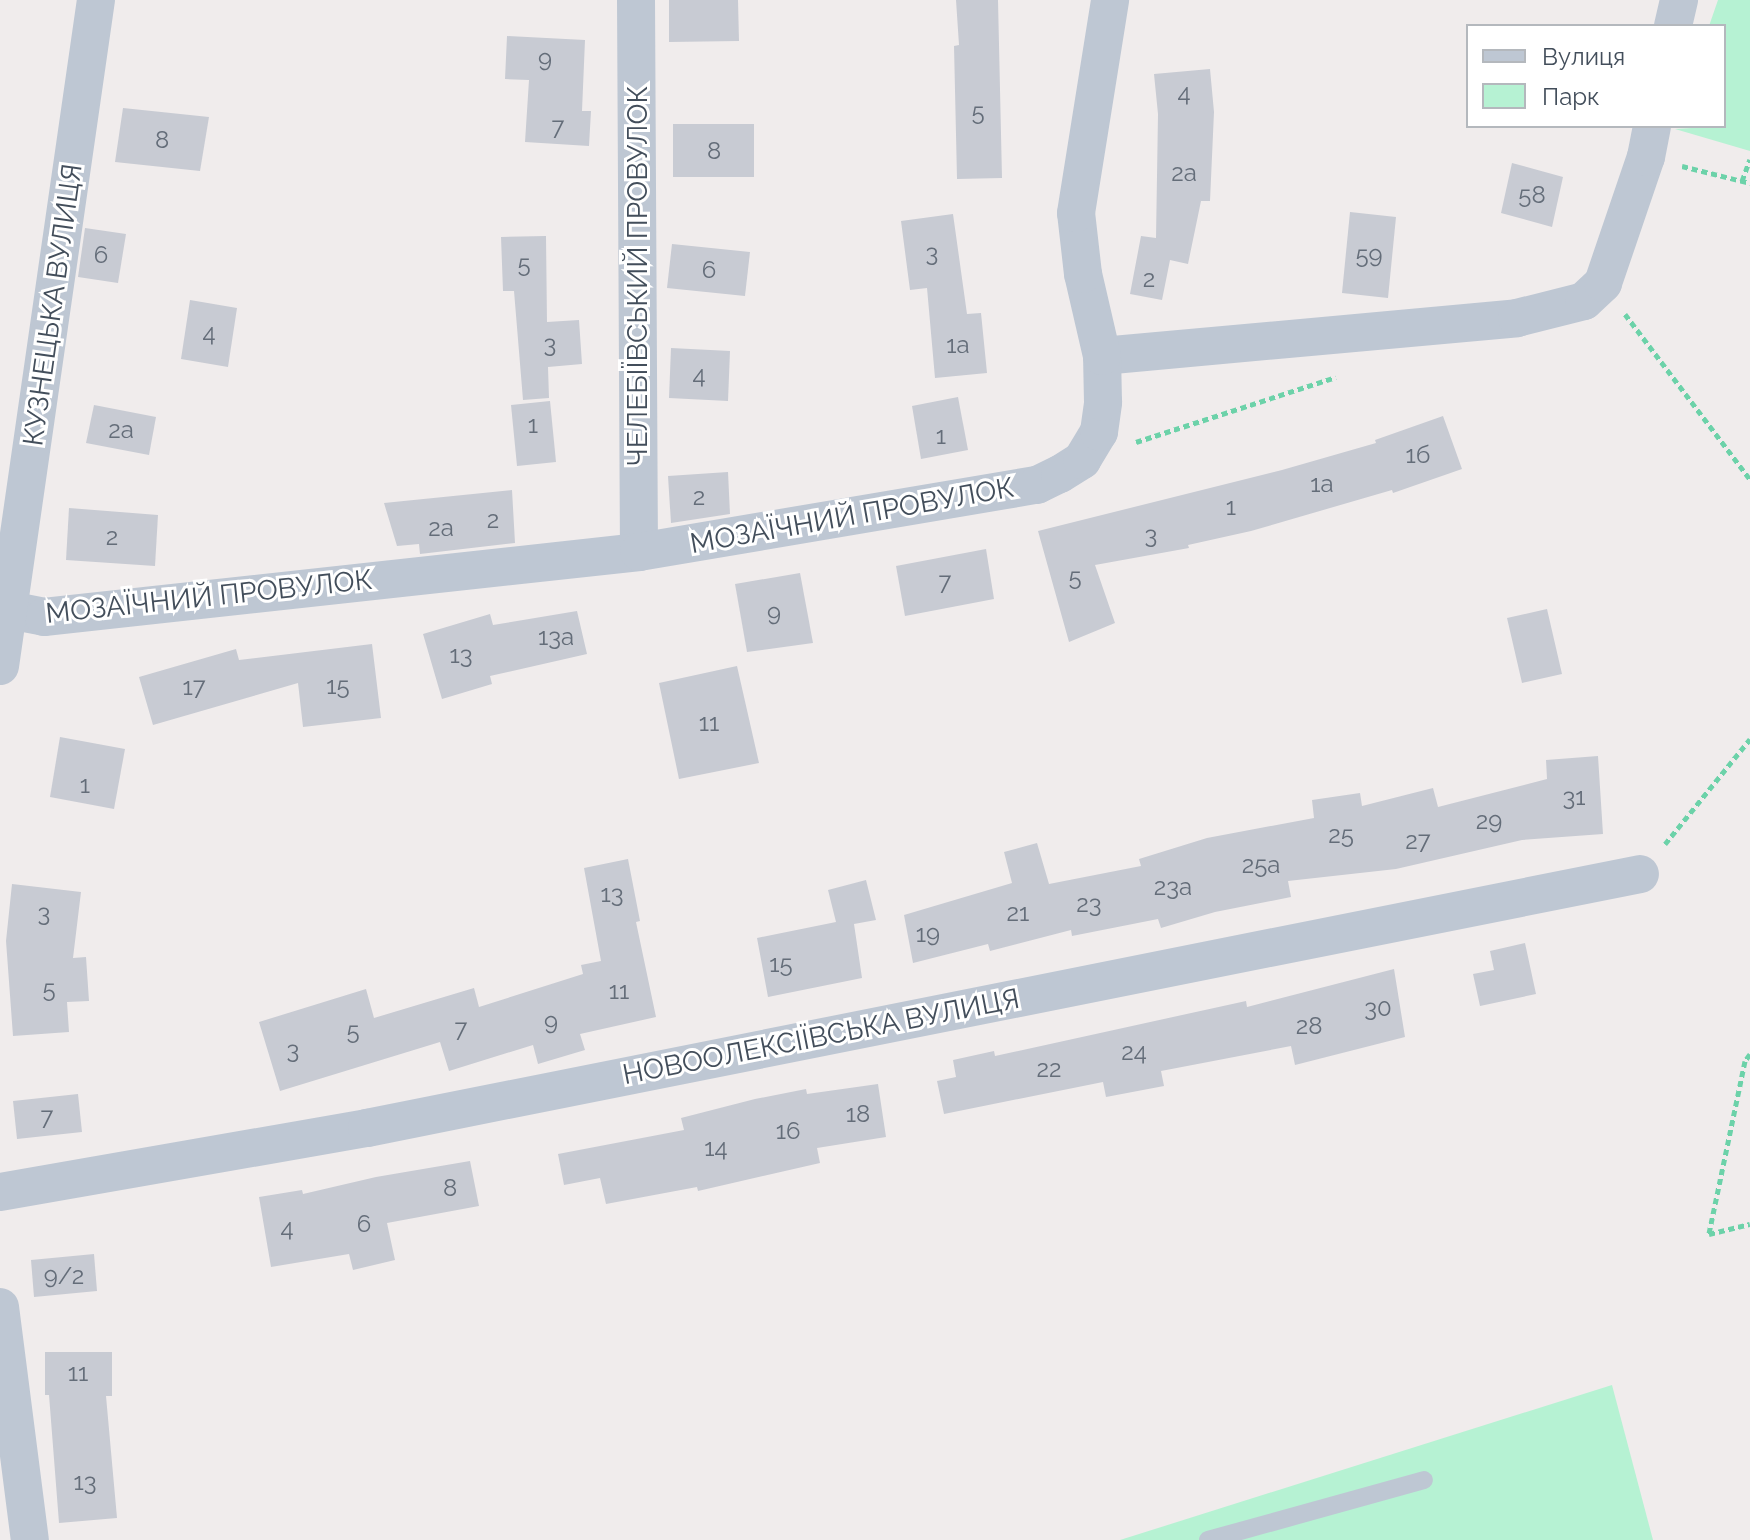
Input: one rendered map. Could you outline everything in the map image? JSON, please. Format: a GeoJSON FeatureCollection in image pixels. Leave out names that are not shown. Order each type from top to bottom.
{"type":"FeatureCollection","features":[{"type":"Feature","properties":{"kind":"street","name":"КУЗНЕЦЬКА ВУЛИЦЯ"},"geometry":{"type":"LineString","coordinates":[[0,666],[5,607],[96,0]]}},
{"type":"Feature","properties":{"kind":"street","name":"ЧЕЛЕБІЇВСЬКИЙ ПРОВУЛОК"},"geometry":{"type":"LineString","coordinates":[[636,0],[639,552]]}},
{"type":"Feature","properties":{"kind":"street"},"geometry":{"type":"LineString","coordinates":[[1082,460],[1099,432],[1102,356],[1083,274],[1076,213],[1110,0]]}},
{"type":"Feature","properties":{"kind":"street"},"geometry":{"type":"LineString","coordinates":[[1673,24],[1679,0]]}},
{"type":"Feature","properties":{"kind":"street"},"geometry":{"type":"LineString","coordinates":[[1102,356],[1517,318],[1584,301],[1603,283],[1649,142]]}},
{"type":"Feature","properties":{"kind":"street","name":"МОЗАЇЧНИЙ ПРОВУЛОК"},"geometry":{"type":"LineString","coordinates":[[5,607],[44,617],[639,552],[1037,485],[1082,460]]}},
{"type":"Feature","properties":{"kind":"street","name":"НОВООЛЕКСІЇВСЬКА ВУЛИЦЯ"},"geometry":{"type":"LineString","coordinates":[[0,1192],[367,1128],[1640,874]]}},
{"type":"Feature","properties":{"kind":"street"},"geometry":{"type":"LineString","coordinates":[[0,1307],[30,1540]]}},
{"type":"Feature","properties":{"kind":"lane"},"geometry":{"type":"LineString","coordinates":[[1208,1540],[1424,1480]]}},
{"type":"Feature","properties":{"kind":"path"},"geometry":{"type":"LineString","coordinates":[[1649,142],[1750,183]]}},
{"type":"Feature","properties":{"kind":"path"},"geometry":{"type":"LineString","coordinates":[[1742,181],[1750,159]]}},
{"type":"Feature","properties":{"kind":"path"},"geometry":{"type":"LineString","coordinates":[[1603,283],[1750,479]]}},
{"type":"Feature","properties":{"kind":"path"},"geometry":{"type":"LineString","coordinates":[[1082,460],[1352,372]]}},
{"type":"Feature","properties":{"kind":"path"},"geometry":{"type":"LineString","coordinates":[[1640,874],[1750,741]]}},
{"type":"Feature","properties":{"kind":"path"},"geometry":{"type":"LineString","coordinates":[[1750,1054],[1745,1061],[1709,1234],[1750,1224]]}},
{"type":"Feature","properties":{"kind":"green space"},"geometry":{"type":"Polygon","coordinates":[[[1718,0],[1750,0],[1750,151],[1675,129],[1726,128],[1726,24],[1710,24],[1718,0]]]}},
{"type":"Feature","properties":{"kind":"green space"},"geometry":{"type":"Polygon","coordinates":[[[1612,1385],[1653,1540],[1120,1540],[1612,1385]]]}},
{"type":"Feature","properties":{"kind":"building"},"geometry":{"type":"Polygon","coordinates":[[[669,0],[738,0],[739,41],[669,42],[669,0]]]}},
{"type":"Feature","properties":{"kind":"building"},"geometry":{"type":"Polygon","coordinates":[[[956,0],[998,0],[1002,178],[957,179],[954,46],[959,45],[956,0]]]}},
{"type":"Feature","properties":{"kind":"building"},"geometry":{"type":"Polygon","coordinates":[[[507,36],[585,40],[582,111],[591,111],[589,146],[525,142],[529,80],[505,79],[507,36]]]}},
{"type":"Feature","properties":{"kind":"building"},"geometry":{"type":"Polygon","coordinates":[[[1210,69],[1214,112],[1210,201],[1201,201],[1188,264],[1170,260],[1162,300],[1130,294],[1141,236],[1156,238],[1158,114],[1154,74],[1210,69]]]}},
{"type":"Feature","properties":{"kind":"building"},"geometry":{"type":"Polygon","coordinates":[[[123,108],[209,117],[200,171],[115,162],[123,108]]]}},
{"type":"Feature","properties":{"kind":"building"},"geometry":{"type":"Polygon","coordinates":[[[673,124],[754,124],[754,177],[673,177],[673,124]]]}},
{"type":"Feature","properties":{"kind":"building"},"geometry":{"type":"Polygon","coordinates":[[[1512,163],[1563,177],[1552,227],[1501,213],[1512,163]]]}},
{"type":"Feature","properties":{"kind":"building"},"geometry":{"type":"Polygon","coordinates":[[[1350,212],[1396,217],[1388,298],[1342,293],[1350,212]]]}},
{"type":"Feature","properties":{"kind":"building"},"geometry":{"type":"Polygon","coordinates":[[[953,214],[967,314],[981,313],[987,373],[935,378],[927,288],[910,290],[901,221],[953,214]]]}},
{"type":"Feature","properties":{"kind":"building"},"geometry":{"type":"Polygon","coordinates":[[[85,228],[126,234],[118,283],[78,277],[85,228]]]}},
{"type":"Feature","properties":{"kind":"building"},"geometry":{"type":"Polygon","coordinates":[[[546,236],[547,322],[579,320],[582,364],[548,367],[549,398],[523,400],[514,291],[503,291],[501,237],[546,236]]]}},
{"type":"Feature","properties":{"kind":"building"},"geometry":{"type":"Polygon","coordinates":[[[672,244],[750,252],[745,296],[667,288],[672,244]]]}},
{"type":"Feature","properties":{"kind":"building"},"geometry":{"type":"Polygon","coordinates":[[[190,300],[237,308],[228,367],[181,359],[190,300]]]}},
{"type":"Feature","properties":{"kind":"building"},"geometry":{"type":"Polygon","coordinates":[[[671,348],[730,351],[728,401],[669,398],[671,348]]]}},
{"type":"Feature","properties":{"kind":"building"},"geometry":{"type":"Polygon","coordinates":[[[958,397],[968,450],[921,459],[912,406],[958,397]]]}},
{"type":"Feature","properties":{"kind":"building"},"geometry":{"type":"Polygon","coordinates":[[[550,401],[556,462],[517,466],[511,405],[550,401]]]}},
{"type":"Feature","properties":{"kind":"building"},"geometry":{"type":"Polygon","coordinates":[[[94,405],[156,417],[149,455],[86,443],[94,405]]]}},
{"type":"Feature","properties":{"kind":"building"},"geometry":{"type":"Polygon","coordinates":[[[1443,416],[1462,469],[1393,493],[1392,490],[1251,531],[1188,545],[1189,548],[1095,565],[1115,623],[1069,642],[1038,531],[1282,470],[1376,443],[1375,440],[1443,416]]]}},
{"type":"Feature","properties":{"kind":"building"},"geometry":{"type":"Polygon","coordinates":[[[728,472],[730,514],[671,523],[668,476],[728,472]]]}},
{"type":"Feature","properties":{"kind":"building"},"geometry":{"type":"Polygon","coordinates":[[[512,490],[515,543],[420,554],[419,544],[397,546],[384,503],[512,490]]]}},
{"type":"Feature","properties":{"kind":"building"},"geometry":{"type":"Polygon","coordinates":[[[69,508],[158,515],[155,566],[66,560],[69,508]]]}},
{"type":"Feature","properties":{"kind":"building"},"geometry":{"type":"Polygon","coordinates":[[[986,549],[994,599],[905,616],[896,566],[986,549]]]}},
{"type":"Feature","properties":{"kind":"building"},"geometry":{"type":"Polygon","coordinates":[[[800,573],[813,643],[747,652],[735,584],[800,573]]]}},
{"type":"Feature","properties":{"kind":"building"},"geometry":{"type":"Polygon","coordinates":[[[1547,609],[1562,674],[1522,683],[1507,618],[1547,609]]]}},
{"type":"Feature","properties":{"kind":"building"},"geometry":{"type":"Polygon","coordinates":[[[577,611],[587,654],[490,676],[492,684],[442,699],[423,634],[490,614],[493,625],[577,611]]]}},
{"type":"Feature","properties":{"kind":"building"},"geometry":{"type":"Polygon","coordinates":[[[372,644],[381,718],[303,727],[298,683],[153,725],[139,677],[236,649],[239,660],[372,644]]]}},
{"type":"Feature","properties":{"kind":"building"},"geometry":{"type":"Polygon","coordinates":[[[737,666],[759,763],[679,779],[659,683],[737,666]]]}},
{"type":"Feature","properties":{"kind":"building"},"geometry":{"type":"Polygon","coordinates":[[[60,737],[125,749],[114,809],[50,797],[60,737]]]}},
{"type":"Feature","properties":{"kind":"building"},"geometry":{"type":"Polygon","coordinates":[[[1598,756],[1603,834],[1522,840],[1396,869],[1288,881],[1291,897],[1215,912],[1161,928],[1158,919],[1072,936],[1071,930],[990,951],[988,944],[913,963],[904,915],[1012,883],[1004,852],[1037,843],[1049,884],[1141,866],[1139,859],[1207,838],[1314,818],[1312,800],[1360,793],[1362,806],[1433,788],[1438,807],[1547,779],[1546,760],[1598,756]]]}},
{"type":"Feature","properties":{"kind":"building"},"geometry":{"type":"Polygon","coordinates":[[[628,859],[640,921],[636,922],[656,1017],[580,1034],[585,1050],[538,1064],[533,1045],[449,1071],[440,1042],[280,1091],[259,1022],[366,989],[374,1018],[474,988],[479,1007],[583,974],[581,965],[601,961],[584,868],[628,859]]]}},
{"type":"Feature","properties":{"kind":"building"},"geometry":{"type":"Polygon","coordinates":[[[866,880],[876,920],[854,924],[862,978],[768,997],[757,938],[836,922],[828,890],[866,880]]]}},
{"type":"Feature","properties":{"kind":"building"},"geometry":{"type":"Polygon","coordinates":[[[12,884],[81,892],[73,958],[86,957],[89,1001],[67,1002],[69,1032],[13,1036],[6,941],[12,884]]]}},
{"type":"Feature","properties":{"kind":"building"},"geometry":{"type":"Polygon","coordinates":[[[1525,943],[1536,994],[1480,1006],[1473,974],[1494,970],[1490,951],[1525,943]]]}},
{"type":"Feature","properties":{"kind":"building"},"geometry":{"type":"Polygon","coordinates":[[[1394,969],[1405,1037],[1295,1065],[1291,1046],[1161,1071],[1164,1086],[1106,1097],[1103,1082],[944,1114],[937,1081],[956,1077],[953,1060],[994,1051],[995,1056],[1246,1001],[1247,1007],[1394,969]]]}},
{"type":"Feature","properties":{"kind":"building"},"geometry":{"type":"Polygon","coordinates":[[[878,1084],[886,1137],[817,1148],[820,1163],[698,1191],[697,1187],[606,1204],[600,1178],[564,1185],[558,1154],[684,1130],[681,1118],[755,1099],[806,1089],[807,1094],[878,1084]]]}},
{"type":"Feature","properties":{"kind":"building"},"geometry":{"type":"Polygon","coordinates":[[[78,1094],[82,1132],[17,1139],[13,1101],[78,1094]]]}},
{"type":"Feature","properties":{"kind":"building"},"geometry":{"type":"Polygon","coordinates":[[[470,1161],[479,1206],[387,1223],[395,1260],[353,1270],[349,1254],[271,1267],[259,1197],[302,1190],[303,1194],[376,1177],[470,1161]]]}},
{"type":"Feature","properties":{"kind":"building"},"geometry":{"type":"Polygon","coordinates":[[[94,1254],[97,1291],[34,1297],[31,1260],[94,1254]]]}},
{"type":"Feature","properties":{"kind":"building"},"geometry":{"type":"Polygon","coordinates":[[[45,1352],[112,1352],[112,1396],[106,1396],[117,1518],[59,1523],[49,1395],[45,1395],[45,1352]]]}}]}
